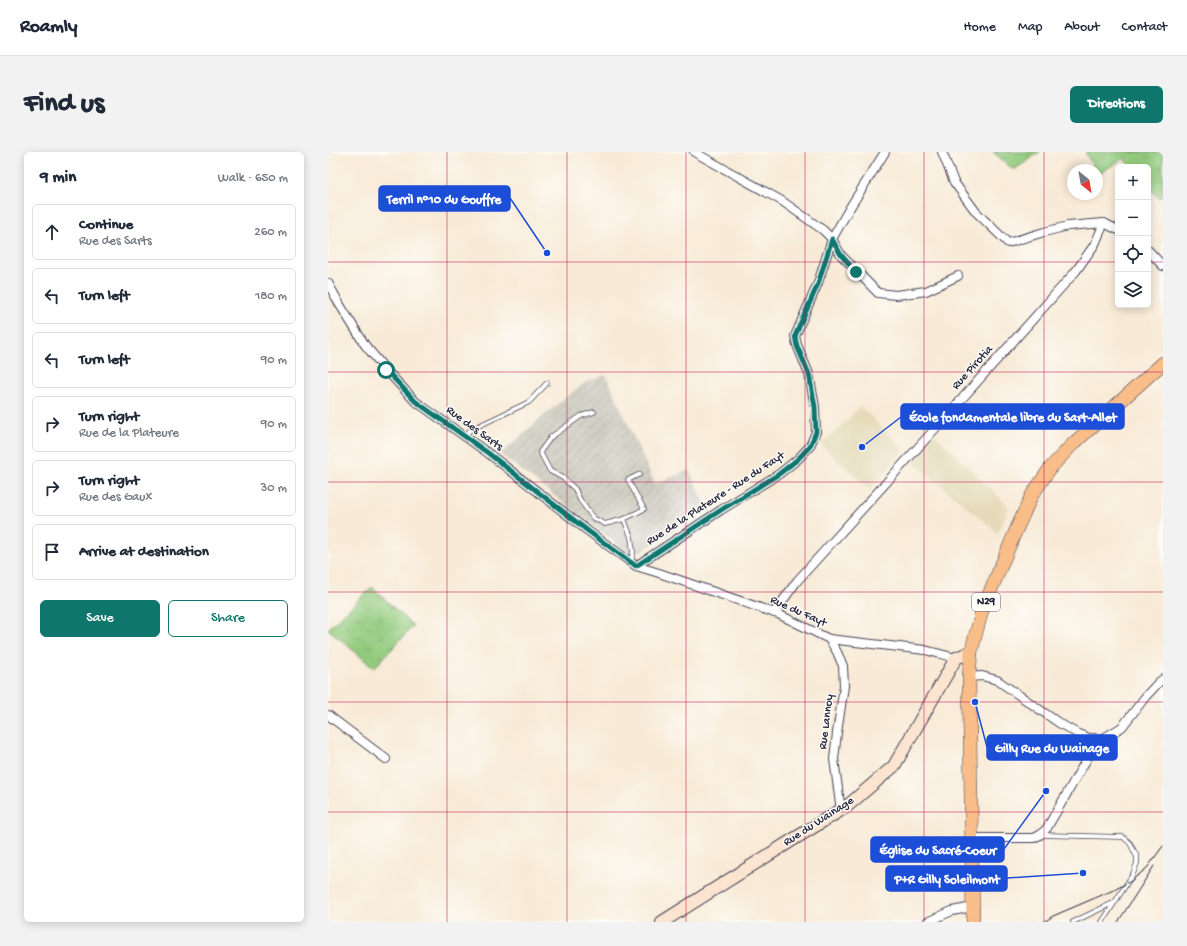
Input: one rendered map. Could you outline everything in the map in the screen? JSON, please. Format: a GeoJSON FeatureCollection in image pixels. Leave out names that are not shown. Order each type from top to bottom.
{"type":"FeatureCollection","features":[{"type":"Feature","properties":{"kind":"main road","name":"N29"},"geometry":{"type":"LineString","coordinates":[[973,922],[970,677],[971,652],[982,611],[1032,495],[1051,467],[1073,444],[1163,363]]}},
{"type":"Feature","properties":{"kind":"street"},"geometry":{"type":"LineString","coordinates":[[694,152],[782,201],[823,230],[832,239],[841,255],[878,293],[896,295],[926,291],[958,276]]}},
{"type":"Feature","properties":{"kind":"street"},"geometry":{"type":"LineString","coordinates":[[832,239],[885,152]]}},
{"type":"Feature","properties":{"kind":"street"},"geometry":{"type":"LineString","coordinates":[[942,152],[954,182],[976,212],[1008,243],[1068,226],[1104,223],[1115,228]]}},
{"type":"Feature","properties":{"kind":"street","name":"Rue Pirotia"},"geometry":{"type":"LineString","coordinates":[[774,613],[797,581],[1076,271],[1094,244],[1104,223]]}},
{"type":"Feature","properties":{"kind":"street","name":"Rue de la Plateure - Rue du Fayt"},"geometry":{"type":"LineString","coordinates":[[633,564],[779,474],[798,459],[810,446],[816,432],[815,407],[809,374],[797,346],[795,336],[818,284],[832,239]]}},
{"type":"Feature","properties":{"kind":"street"},"geometry":{"type":"LineString","coordinates":[[1151,253],[1163,266]]}},
{"type":"Feature","properties":{"kind":"street","name":"Rue des Sarts"},"geometry":{"type":"LineString","coordinates":[[328,283],[365,345],[415,401],[488,453],[633,564]]}},
{"type":"Feature","properties":{"kind":"street","name":"Rue du Fayt"},"geometry":{"type":"LineString","coordinates":[[633,564],[774,613],[829,639],[925,650],[956,658]]}},
{"type":"Feature","properties":{"kind":"street","name":"Rue Lannoy"},"geometry":{"type":"LineString","coordinates":[[829,639],[843,666],[844,686],[834,760],[841,811]]}},
{"type":"Feature","properties":{"kind":"street"},"geometry":{"type":"LineString","coordinates":[[956,658],[971,652]]}},
{"type":"Feature","properties":{"kind":"street","name":"Rue du Wainage"},"geometry":{"type":"LineString","coordinates":[[662,922],[841,811],[894,766],[956,658]]}},
{"type":"Feature","properties":{"kind":"street"},"geometry":{"type":"LineString","coordinates":[[970,677],[982,676],[997,680],[1059,723],[1078,734],[1089,738],[1102,738],[1122,727],[1146,696],[1163,679]]}},
{"type":"Feature","properties":{"kind":"street"},"geometry":{"type":"LineString","coordinates":[[328,715],[386,759]]}},
{"type":"Feature","properties":{"kind":"street"},"geometry":{"type":"LineString","coordinates":[[972,838],[1034,838],[1040,835],[1047,828],[1092,750],[1094,738]]}},
{"type":"Feature","properties":{"kind":"street"},"geometry":{"type":"LineString","coordinates":[[927,922],[952,911],[973,907]]}},
{"type":"Feature","properties":{"kind":"lane"},"geometry":{"type":"LineString","coordinates":[[465,436],[470,430],[529,402],[547,383]]}},
{"type":"Feature","properties":{"kind":"lane"},"geometry":{"type":"LineString","coordinates":[[594,412],[581,416],[551,437],[540,452],[550,471],[563,478],[575,489],[580,500],[593,518],[606,524],[624,519],[644,509],[628,480],[640,474]]}},
{"type":"Feature","properties":{"kind":"lane"},"geometry":{"type":"LineString","coordinates":[[624,519],[631,537],[633,564]]}},
{"type":"Feature","properties":{"kind":"lane"},"geometry":{"type":"LineString","coordinates":[[1040,835],[1123,837],[1130,844],[1137,857],[1137,863],[1133,874],[1102,922]]}},
{"type":"Feature","properties":{"kind":"lane"},"geometry":{"type":"LineString","coordinates":[[1073,922],[1114,903]]}},
{"type":"Feature","properties":{"kind":"shaded area"},"geometry":{"type":"Polygon","coordinates":[[[606,375],[655,484],[689,470],[708,509],[641,552],[628,552],[500,454],[561,401],[586,382],[606,375]]]}},
{"type":"Feature","properties":{"kind":"shaded area"},"geometry":{"type":"Polygon","coordinates":[[[860,406],[904,450],[870,490],[820,444],[841,427],[860,406]]]}},
{"type":"Feature","properties":{"kind":"shaded area"},"geometry":{"type":"Polygon","coordinates":[[[934,434],[1009,507],[998,533],[915,464],[914,455],[934,434]]]}},
{"type":"Feature","properties":{"kind":"green space"},"geometry":{"type":"Polygon","coordinates":[[[993,152],[1040,152],[1014,170],[993,152]]]}},
{"type":"Feature","properties":{"kind":"green space"},"geometry":{"type":"Polygon","coordinates":[[[1085,152],[1163,152],[1163,196],[1159,198],[1151,189],[1151,164],[1128,164],[1123,158],[1103,172],[1103,164],[1092,164],[1085,152]]]}},
{"type":"Feature","properties":{"kind":"green space"},"geometry":{"type":"Polygon","coordinates":[[[372,587],[413,626],[374,668],[328,629],[372,587]]]}},
{"type":"Feature","properties":{"kind":"tram line"},"geometry":{"type":"LineString","coordinates":[[1044,922],[1053,916],[1131,881],[1147,868],[1163,846]]}},
{"type":"Feature","properties":{"kind":"tram line"},"geometry":{"type":"LineString","coordinates":[[1118,922],[1154,866]]}},
{"type":"Feature","properties":{"kind":"place","name":"Terril n°10 du Gouffre"},"geometry":{"type":"Point","coordinates":[547,253]}},
{"type":"Feature","properties":{"kind":"place","name":"École fondamentale libre du Sart-Allet"},"geometry":{"type":"Point","coordinates":[862,447]}},
{"type":"Feature","properties":{"kind":"place","name":"Gilly Rue du Wainage"},"geometry":{"type":"Point","coordinates":[975,702]}},
{"type":"Feature","properties":{"kind":"place","name":"Église du Sacré-Coeur"},"geometry":{"type":"Point","coordinates":[1046,791]}},
{"type":"Feature","properties":{"kind":"place","name":"P+R Gilly Soleilmont"},"geometry":{"type":"Point","coordinates":[1083,873]}},
{"type":"Feature","properties":{"kind":"route"},"geometry":{"type":"LineString","coordinates":[[386,370],[415,401],[488,453],[588,531],[636,566],[779,474],[798,459],[810,446],[816,432],[815,407],[809,374],[797,346],[795,336],[818,284],[832,239],[841,255],[856,272]]}}]}
